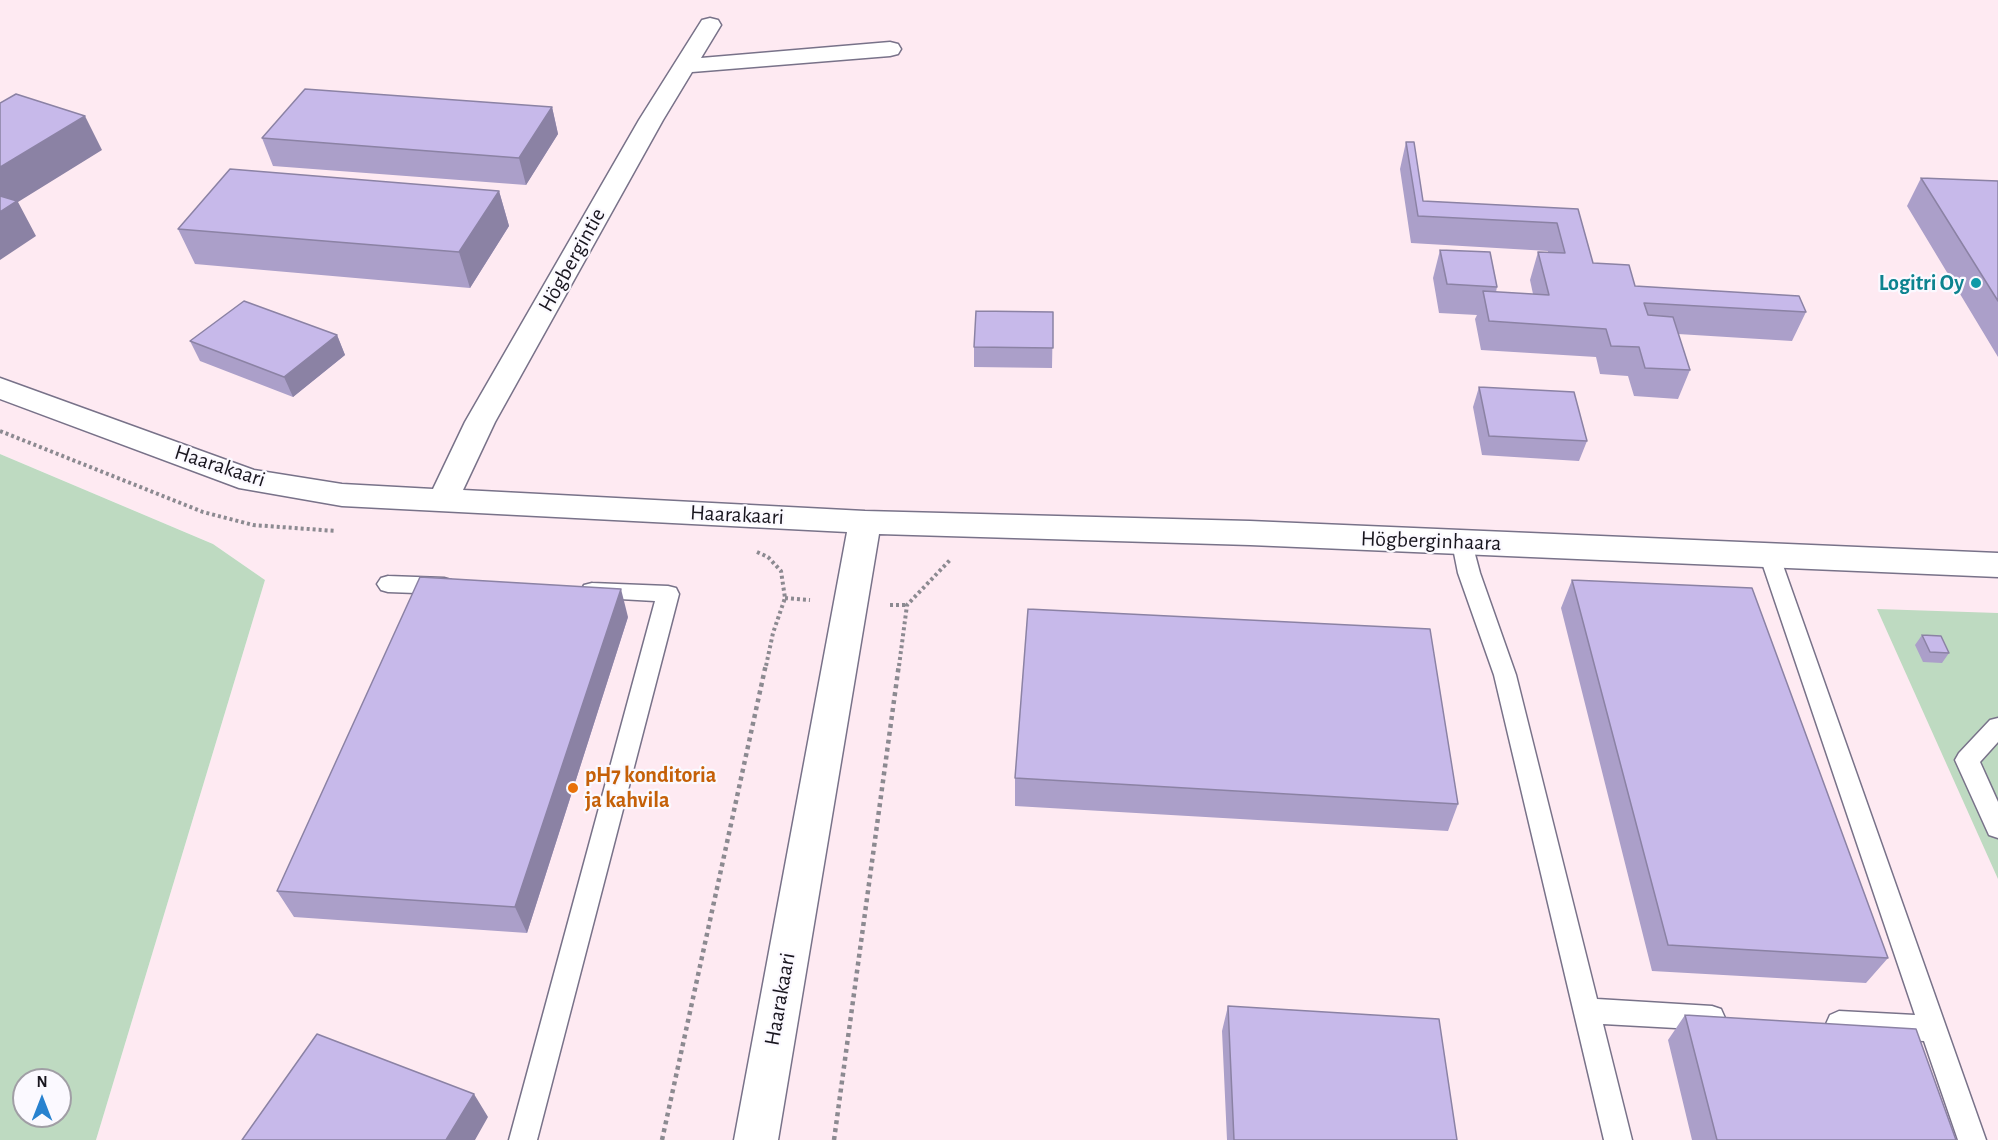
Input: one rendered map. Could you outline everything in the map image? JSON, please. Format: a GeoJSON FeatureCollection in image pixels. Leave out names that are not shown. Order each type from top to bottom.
{"type":"FeatureCollection","features":[{"type":"Feature","properties":{"kind":"street","name":"Högbergintie"},"geometry":{"type":"LineString","coordinates":[[443,500],[480,422],[651,120],[710,25]]}},
{"type":"Feature","properties":{"kind":"street"},"geometry":{"type":"LineString","coordinates":[[684,66],[890,49]]}},
{"type":"Feature","properties":{"kind":"street","name":"Haarakaari"},"geometry":{"type":"LineString","coordinates":[[0,388],[250,480],[342,495],[865,522],[756,1140]]}},
{"type":"Feature","properties":{"kind":"street","name":"Högberginhaara"},"geometry":{"type":"LineString","coordinates":[[865,522],[1250,533],[1998,565]]}},
{"type":"Feature","properties":{"kind":"lane"},"geometry":{"type":"LineString","coordinates":[[1462,543],[1469,573],[1505,675],[1618,1140]]}},
{"type":"Feature","properties":{"kind":"lane"},"geometry":{"type":"LineString","coordinates":[[1769,554],[1972,1140]]}},
{"type":"Feature","properties":{"kind":"lane"},"geometry":{"type":"LineString","coordinates":[[388,584],[471,586]]}},
{"type":"Feature","properties":{"kind":"lane"},"geometry":{"type":"LineString","coordinates":[[523,1140],[669,594],[576,590]]}},
{"type":"Feature","properties":{"kind":"lane"},"geometry":{"type":"LineString","coordinates":[[1998,726],[1966,760],[1998,828]]}},
{"type":"Feature","properties":{"kind":"lane"},"geometry":{"type":"LineString","coordinates":[[1587,1011],[1742,1019]]}},
{"type":"Feature","properties":{"kind":"lane"},"geometry":{"type":"LineString","coordinates":[[1814,1023],[1934,1029]]}},
{"type":"Feature","properties":{"kind":"path"},"geometry":{"type":"LineString","coordinates":[[0,431],[203,512],[253,525],[343,531]]}},
{"type":"Feature","properties":{"kind":"path"},"geometry":{"type":"LineString","coordinates":[[662,1140],[773,633],[785,598],[781,571],[768,557],[752,550]]}},
{"type":"Feature","properties":{"kind":"path"},"geometry":{"type":"LineString","coordinates":[[834,1140],[907,606],[951,559],[961,558]]}},
{"type":"Feature","properties":{"kind":"shaded area"},"geometry":{"type":"Polygon","coordinates":[[[0,0],[1998,0],[1998,1140],[96,1140],[265,580],[213,544],[0,454],[0,0]]]}},
{"type":"Feature","properties":{"kind":"green space"},"geometry":{"type":"Polygon","coordinates":[[[0,454],[213,544],[265,580],[96,1140],[0,1140],[0,454]]]}},
{"type":"Feature","properties":{"kind":"green space"},"geometry":{"type":"Polygon","coordinates":[[[1877,609],[1998,613],[1998,879],[1877,609]]]}},
{"type":"Feature","properties":{"kind":"building"},"geometry":{"type":"Polygon","coordinates":[[[305,89],[552,107],[519,158],[262,138],[305,89]]]}},
{"type":"Feature","properties":{"kind":"building"},"geometry":{"type":"Polygon","coordinates":[[[16,94],[85,116],[0,167],[0,103],[16,94]]]}},
{"type":"Feature","properties":{"kind":"building"},"geometry":{"type":"Polygon","coordinates":[[[1406,142],[1414,142],[1423,201],[1578,209],[1593,263],[1629,265],[1635,286],[1799,296],[1806,312],[1644,303],[1648,315],[1673,317],[1690,370],[1645,368],[1639,347],[1611,346],[1606,329],[1489,321],[1483,291],[1549,295],[1538,252],[1565,253],[1557,223],[1418,216],[1406,142]]]}},
{"type":"Feature","properties":{"kind":"building"},"geometry":{"type":"Polygon","coordinates":[[[230,169],[499,191],[459,252],[178,229],[230,169]]]}},
{"type":"Feature","properties":{"kind":"building"},"geometry":{"type":"Polygon","coordinates":[[[1921,178],[1998,181],[1998,301],[1921,178]]]}},
{"type":"Feature","properties":{"kind":"building"},"geometry":{"type":"Polygon","coordinates":[[[0,196],[17,201],[0,212],[0,196]]]}},
{"type":"Feature","properties":{"kind":"building"},"geometry":{"type":"Polygon","coordinates":[[[1440,250],[1490,252],[1497,287],[1447,284],[1440,250]]]}},
{"type":"Feature","properties":{"kind":"building"},"geometry":{"type":"Polygon","coordinates":[[[244,301],[337,335],[284,377],[190,341],[244,301]]]}},
{"type":"Feature","properties":{"kind":"building"},"geometry":{"type":"Polygon","coordinates":[[[976,311],[1053,312],[1053,348],[974,347],[976,311]]]}},
{"type":"Feature","properties":{"kind":"building"},"geometry":{"type":"Polygon","coordinates":[[[1479,387],[1574,392],[1587,441],[1489,436],[1479,387]]]}},
{"type":"Feature","properties":{"kind":"building"},"geometry":{"type":"Polygon","coordinates":[[[420,577],[621,589],[515,907],[277,891],[420,577]]]}},
{"type":"Feature","properties":{"kind":"building"},"geometry":{"type":"Polygon","coordinates":[[[1572,580],[1752,588],[1888,958],[1668,945],[1572,580]]]}},
{"type":"Feature","properties":{"kind":"building"},"geometry":{"type":"Polygon","coordinates":[[[1028,609],[1430,629],[1458,804],[1015,778],[1028,609]]]}},
{"type":"Feature","properties":{"kind":"building"},"geometry":{"type":"Polygon","coordinates":[[[1922,635],[1941,636],[1949,653],[1930,652],[1922,635]]]}},
{"type":"Feature","properties":{"kind":"building"},"geometry":{"type":"Polygon","coordinates":[[[1228,1006],[1439,1019],[1457,1140],[1234,1140],[1228,1006]]]}},
{"type":"Feature","properties":{"kind":"building"},"geometry":{"type":"Polygon","coordinates":[[[1685,1015],[1916,1029],[1956,1140],[1717,1140],[1685,1015]]]}},
{"type":"Feature","properties":{"kind":"building"},"geometry":{"type":"Polygon","coordinates":[[[317,1034],[474,1094],[446,1140],[242,1140],[317,1034]]]}},
{"type":"Feature","properties":{"kind":"place","name":"Logitri Oy"},"geometry":{"type":"Point","coordinates":[1976,283]}},
{"type":"Feature","properties":{"kind":"place","name":"pH7 konditoria ja kahvila"},"geometry":{"type":"Point","coordinates":[573,788]}}]}
